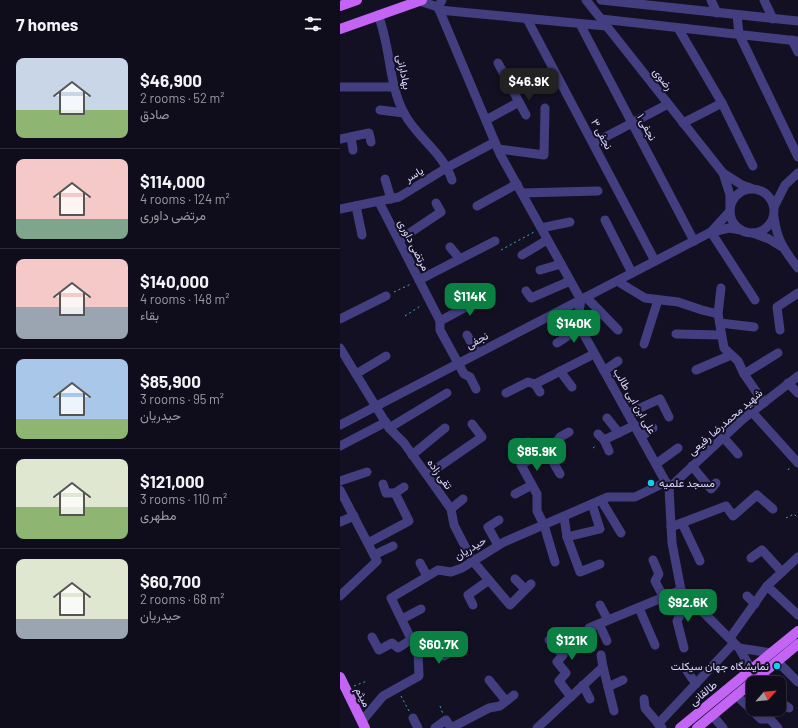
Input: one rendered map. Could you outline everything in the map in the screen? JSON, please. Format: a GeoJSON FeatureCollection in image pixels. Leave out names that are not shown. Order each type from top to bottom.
{"type":"FeatureCollection","features":[{"type":"Feature","properties":{"kind":"main road"},"geometry":{"type":"LineString","coordinates":[[340,6],[357,0]]}},
{"type":"Feature","properties":{"kind":"main road"},"geometry":{"type":"LineString","coordinates":[[340,29],[420,0]]}},
{"type":"Feature","properties":{"kind":"main road","name":"طالقانی"},"geometry":{"type":"LineString","coordinates":[[759,676],[798,631]]}},
{"type":"Feature","properties":{"kind":"main road","name":"طالقانی"},"geometry":{"type":"LineString","coordinates":[[680,728],[751,669],[798,644]]}},
{"type":"Feature","properties":{"kind":"main road","name":"میثم"},"geometry":{"type":"LineString","coordinates":[[340,676],[343,690],[363,724]]}},
{"type":"Feature","properties":{"kind":"main road","name":"طالقانی"},"geometry":{"type":"LineString","coordinates":[[697,728],[736,695],[746,689]]}},
{"type":"Feature","properties":{"kind":"street"},"geometry":{"type":"LineString","coordinates":[[420,0],[439,6],[528,19],[580,24],[603,23],[678,28],[795,41],[798,52]]}},
{"type":"Feature","properties":{"kind":"street","name":"رضوی"},"geometry":{"type":"LineString","coordinates":[[586,0],[723,173]]}},
{"type":"Feature","properties":{"kind":"street"},"geometry":{"type":"LineString","coordinates":[[601,0],[665,4],[717,13],[798,21]]}},
{"type":"Feature","properties":{"kind":"street"},"geometry":{"type":"LineString","coordinates":[[711,0],[717,13]]}},
{"type":"Feature","properties":{"kind":"street"},"geometry":{"type":"LineString","coordinates":[[764,0],[773,19]]}},
{"type":"Feature","properties":{"kind":"street"},"geometry":{"type":"LineString","coordinates":[[439,6],[496,145],[516,184],[570,280],[584,299],[618,330]]}},
{"type":"Feature","properties":{"kind":"street","name":"بهادارانی"},"geometry":{"type":"LineString","coordinates":[[378,15],[385,34],[394,87],[404,113],[414,128],[423,136],[448,167]]}},
{"type":"Feature","properties":{"kind":"street"},"geometry":{"type":"LineString","coordinates":[[737,15],[739,34],[798,157]]}},
{"type":"Feature","properties":{"kind":"street","name":"نجفی ۳"},"geometry":{"type":"LineString","coordinates":[[528,19],[655,261]]}},
{"type":"Feature","properties":{"kind":"street","name":"نجفی ۱"},"geometry":{"type":"LineString","coordinates":[[580,24],[694,241]]}},
{"type":"Feature","properties":{"kind":"street"},"geometry":{"type":"LineString","coordinates":[[678,28],[722,102],[753,166]]}},
{"type":"Feature","properties":{"kind":"street"},"geometry":{"type":"LineString","coordinates":[[498,63],[526,115]]}},
{"type":"Feature","properties":{"kind":"street"},"geometry":{"type":"LineString","coordinates":[[340,87],[394,87]]}},
{"type":"Feature","properties":{"kind":"street"},"geometry":{"type":"LineString","coordinates":[[486,120],[519,102]]}},
{"type":"Feature","properties":{"kind":"street"},"geometry":{"type":"LineString","coordinates":[[683,123],[722,102]]}},
{"type":"Feature","properties":{"kind":"street"},"geometry":{"type":"LineString","coordinates":[[594,143],[668,104]]}},
{"type":"Feature","properties":{"kind":"street"},"geometry":{"type":"LineString","coordinates":[[496,145],[544,155],[545,108]]}},
{"type":"Feature","properties":{"kind":"street"},"geometry":{"type":"LineString","coordinates":[[380,110],[404,113]]}},
{"type":"Feature","properties":{"kind":"street"},"geometry":{"type":"LineString","coordinates":[[340,139],[369,133]]}},
{"type":"Feature","properties":{"kind":"street"},"geometry":{"type":"LineString","coordinates":[[352,137],[353,150]]}},
{"type":"Feature","properties":{"kind":"street","name":"یاسر"},"geometry":{"type":"LineString","coordinates":[[340,209],[379,202],[406,193],[448,167],[496,145]]}},
{"type":"Feature","properties":{"kind":"street"},"geometry":{"type":"LineString","coordinates":[[448,167],[452,180]]}},
{"type":"Feature","properties":{"kind":"street"},"geometry":{"type":"LineString","coordinates":[[723,173],[742,185],[757,189],[769,196],[774,207],[777,236],[782,247],[798,268]]}},
{"type":"Feature","properties":{"kind":"street"},"geometry":{"type":"LineString","coordinates":[[723,173],[730,195],[730,210],[733,222],[742,230]]}},
{"type":"Feature","properties":{"kind":"street"},"geometry":{"type":"LineString","coordinates":[[774,207],[785,185],[797,176]]}},
{"type":"Feature","properties":{"kind":"street"},"geometry":{"type":"LineString","coordinates":[[385,179],[391,199]]}},
{"type":"Feature","properties":{"kind":"street"},"geometry":{"type":"LineString","coordinates":[[477,206],[516,184]]}},
{"type":"Feature","properties":{"kind":"street"},"geometry":{"type":"LineString","coordinates":[[711,232],[730,210],[736,195],[742,191],[785,185]]}},
{"type":"Feature","properties":{"kind":"street"},"geometry":{"type":"LineString","coordinates":[[522,193],[598,191]]}},
{"type":"Feature","properties":{"kind":"street","name":"مرتضی داوری"},"geometry":{"type":"LineString","coordinates":[[379,202],[440,321],[440,330],[464,374],[470,377],[476,389]]}},
{"type":"Feature","properties":{"kind":"street"},"geometry":{"type":"LineString","coordinates":[[398,240],[441,212],[436,203]]}},
{"type":"Feature","properties":{"kind":"street"},"geometry":{"type":"LineString","coordinates":[[356,206],[362,235]]}},
{"type":"Feature","properties":{"kind":"street"},"geometry":{"type":"LineString","coordinates":[[752,233],[766,229],[774,217]]}},
{"type":"Feature","properties":{"kind":"street"},"geometry":{"type":"LineString","coordinates":[[605,220],[632,273]]}},
{"type":"Feature","properties":{"kind":"street"},"geometry":{"type":"LineString","coordinates":[[541,228],[570,222]]}},
{"type":"Feature","properties":{"kind":"street"},"geometry":{"type":"LineString","coordinates":[[711,232],[729,228],[742,230],[769,239],[782,247]]}},
{"type":"Feature","properties":{"kind":"street"},"geometry":{"type":"LineString","coordinates":[[711,232],[755,300]]}},
{"type":"Feature","properties":{"kind":"street","name":"نجفی"},"geometry":{"type":"LineString","coordinates":[[340,425],[378,407],[711,232]]}},
{"type":"Feature","properties":{"kind":"street"},"geometry":{"type":"LineString","coordinates":[[522,255],[547,240]]}},
{"type":"Feature","properties":{"kind":"street"},"geometry":{"type":"LineString","coordinates":[[419,280],[495,241]]}},
{"type":"Feature","properties":{"kind":"street"},"geometry":{"type":"LineString","coordinates":[[450,247],[460,259]]}},
{"type":"Feature","properties":{"kind":"street"},"geometry":{"type":"LineString","coordinates":[[540,270],[561,264]]}},
{"type":"Feature","properties":{"kind":"street"},"geometry":{"type":"LineString","coordinates":[[526,291],[531,298],[570,280]]}},
{"type":"Feature","properties":{"kind":"street"},"geometry":{"type":"LineString","coordinates":[[617,281],[645,298],[678,302],[718,314]]}},
{"type":"Feature","properties":{"kind":"street"},"geometry":{"type":"LineString","coordinates":[[721,288],[718,314],[724,348],[738,361],[744,374],[764,403]]}},
{"type":"Feature","properties":{"kind":"street"},"geometry":{"type":"LineString","coordinates":[[780,330],[777,307],[798,293]]}},
{"type":"Feature","properties":{"kind":"street"},"geometry":{"type":"LineString","coordinates":[[440,321],[490,294]]}},
{"type":"Feature","properties":{"kind":"street"},"geometry":{"type":"LineString","coordinates":[[340,319],[386,296]]}},
{"type":"Feature","properties":{"kind":"street","name":"علی ابن ابی طالب"},"geometry":{"type":"LineString","coordinates":[[584,299],[577,322],[668,485],[672,543],[681,590]]}},
{"type":"Feature","properties":{"kind":"street"},"geometry":{"type":"LineString","coordinates":[[644,344],[658,300]]}},
{"type":"Feature","properties":{"kind":"street"},"geometry":{"type":"LineString","coordinates":[[720,323],[754,327]]}},
{"type":"Feature","properties":{"kind":"street"},"geometry":{"type":"LineString","coordinates":[[557,343],[580,328]]}},
{"type":"Feature","properties":{"kind":"street"},"geometry":{"type":"LineString","coordinates":[[676,334],[721,335]]}},
{"type":"Feature","properties":{"kind":"street"},"geometry":{"type":"LineString","coordinates":[[467,335],[477,354]]}},
{"type":"Feature","properties":{"kind":"street","name":"تقی زاده"},"geometry":{"type":"LineString","coordinates":[[340,348],[378,407],[387,425],[412,455],[451,509],[454,525],[472,560],[510,605],[528,586],[515,579]]}},
{"type":"Feature","properties":{"kind":"street"},"geometry":{"type":"LineString","coordinates":[[744,374],[778,353]]}},
{"type":"Feature","properties":{"kind":"street"},"geometry":{"type":"LineString","coordinates":[[535,384],[594,354]]}},
{"type":"Feature","properties":{"kind":"street"},"geometry":{"type":"LineString","coordinates":[[696,370],[731,355]]}},
{"type":"Feature","properties":{"kind":"street"},"geometry":{"type":"LineString","coordinates":[[356,374],[386,356]]}},
{"type":"Feature","properties":{"kind":"street"},"geometry":{"type":"LineString","coordinates":[[604,371],[618,360]]}},
{"type":"Feature","properties":{"kind":"street"},"geometry":{"type":"LineString","coordinates":[[560,371],[572,387]]}},
{"type":"Feature","properties":{"kind":"street","name":"شهید محمدرضا رفیعی"},"geometry":{"type":"LineString","coordinates":[[668,485],[692,466],[752,412],[798,376]]}},
{"type":"Feature","properties":{"kind":"street"},"geometry":{"type":"LineString","coordinates":[[506,393],[528,382],[535,384],[540,392]]}},
{"type":"Feature","properties":{"kind":"street"},"geometry":{"type":"LineString","coordinates":[[788,384],[798,393]]}},
{"type":"Feature","properties":{"kind":"street"},"geometry":{"type":"LineString","coordinates":[[340,446],[387,425],[447,393]]}},
{"type":"Feature","properties":{"kind":"street"},"geometry":{"type":"LineString","coordinates":[[629,413],[660,399],[669,417]]}},
{"type":"Feature","properties":{"kind":"street"},"geometry":{"type":"LineString","coordinates":[[752,412],[797,461]]}},
{"type":"Feature","properties":{"kind":"street"},"geometry":{"type":"LineString","coordinates":[[607,418],[619,433]]}},
{"type":"Feature","properties":{"kind":"street"},"geometry":{"type":"LineString","coordinates":[[427,475],[482,437],[472,424]]}},
{"type":"Feature","properties":{"kind":"street"},"geometry":{"type":"LineString","coordinates":[[609,451],[601,437],[619,433],[635,425]]}},
{"type":"Feature","properties":{"kind":"street"},"geometry":{"type":"LineString","coordinates":[[412,455],[445,428]]}},
{"type":"Feature","properties":{"kind":"street"},"geometry":{"type":"LineString","coordinates":[[642,436],[653,428]]}},
{"type":"Feature","properties":{"kind":"street"},"geometry":{"type":"LineString","coordinates":[[555,562],[544,525],[537,511],[537,494],[517,463],[535,457],[555,444],[560,437],[569,432]]}},
{"type":"Feature","properties":{"kind":"street"},"geometry":{"type":"LineString","coordinates":[[723,437],[738,454]]}},
{"type":"Feature","properties":{"kind":"street"},"geometry":{"type":"LineString","coordinates":[[528,442],[535,457]]}},
{"type":"Feature","properties":{"kind":"street"},"geometry":{"type":"LineString","coordinates":[[656,464],[678,448]]}},
{"type":"Feature","properties":{"kind":"street"},"geometry":{"type":"LineString","coordinates":[[546,450],[560,474]]}},
{"type":"Feature","properties":{"kind":"street"},"geometry":{"type":"LineString","coordinates":[[692,466],[711,488],[716,483]]}},
{"type":"Feature","properties":{"kind":"street"},"geometry":{"type":"LineString","coordinates":[[340,480],[367,472]]}},
{"type":"Feature","properties":{"kind":"street"},"geometry":{"type":"LineString","coordinates":[[383,484],[386,493],[395,493],[404,487]]}},
{"type":"Feature","properties":{"kind":"street","name":"حیدریان"},"geometry":{"type":"LineString","coordinates":[[363,724],[383,696],[419,676],[418,653],[391,598],[438,570],[450,572],[462,568],[472,560],[498,545],[608,497],[635,497],[668,485]]}},
{"type":"Feature","properties":{"kind":"street"},"geometry":{"type":"LineString","coordinates":[[515,494],[532,486]]}},
{"type":"Feature","properties":{"kind":"street"},"geometry":{"type":"LineString","coordinates":[[340,490],[375,558]]}},
{"type":"Feature","properties":{"kind":"street"},"geometry":{"type":"LineString","coordinates":[[368,543],[409,521],[395,493]]}},
{"type":"Feature","properties":{"kind":"street"},"geometry":{"type":"LineString","coordinates":[[672,527],[726,506],[733,516],[757,495],[773,509]]}},
{"type":"Feature","properties":{"kind":"street"},"geometry":{"type":"LineString","coordinates":[[451,509],[463,499]]}},
{"type":"Feature","properties":{"kind":"street"},"geometry":{"type":"LineString","coordinates":[[601,500],[621,533]]}},
{"type":"Feature","properties":{"kind":"street"},"geometry":{"type":"LineString","coordinates":[[567,536],[600,529],[592,504]]}},
{"type":"Feature","properties":{"kind":"street"},"geometry":{"type":"LineString","coordinates":[[340,522],[354,516]]}},
{"type":"Feature","properties":{"kind":"street"},"geometry":{"type":"LineString","coordinates":[[564,517],[567,536],[580,572],[600,564]]}},
{"type":"Feature","properties":{"kind":"street"},"geometry":{"type":"LineString","coordinates":[[498,545],[488,527],[499,520]]}},
{"type":"Feature","properties":{"kind":"street"},"geometry":{"type":"LineString","coordinates":[[682,524],[700,561]]}},
{"type":"Feature","properties":{"kind":"street"},"geometry":{"type":"LineString","coordinates":[[340,596],[375,558],[393,546]]}},
{"type":"Feature","properties":{"kind":"street"},"geometry":{"type":"LineString","coordinates":[[751,558],[762,550],[782,572]]}},
{"type":"Feature","properties":{"kind":"street"},"geometry":{"type":"LineString","coordinates":[[644,699],[645,708],[660,726],[734,643],[755,604],[767,586],[798,557]]}},
{"type":"Feature","properties":{"kind":"street"},"geometry":{"type":"LineString","coordinates":[[653,560],[658,574],[655,582],[664,598]]}},
{"type":"Feature","properties":{"kind":"street"},"geometry":{"type":"LineString","coordinates":[[420,563],[427,576]]}},
{"type":"Feature","properties":{"kind":"street"},"geometry":{"type":"LineString","coordinates":[[473,605],[468,595],[489,580]]}},
{"type":"Feature","properties":{"kind":"street"},"geometry":{"type":"LineString","coordinates":[[767,586],[798,615]]}},
{"type":"Feature","properties":{"kind":"street"},"geometry":{"type":"LineString","coordinates":[[588,628],[681,590],[734,643],[751,669]]}},
{"type":"Feature","properties":{"kind":"street"},"geometry":{"type":"LineString","coordinates":[[747,596],[755,604]]}},
{"type":"Feature","properties":{"kind":"street"},"geometry":{"type":"LineString","coordinates":[[684,648],[677,621],[689,598]]}},
{"type":"Feature","properties":{"kind":"street"},"geometry":{"type":"LineString","coordinates":[[600,605],[608,620]]}},
{"type":"Feature","properties":{"kind":"street"},"geometry":{"type":"LineString","coordinates":[[639,608],[655,645]]}},
{"type":"Feature","properties":{"kind":"street"},"geometry":{"type":"LineString","coordinates":[[402,619],[420,609]]}},
{"type":"Feature","properties":{"kind":"street"},"geometry":{"type":"LineString","coordinates":[[599,624],[607,641]]}},
{"type":"Feature","properties":{"kind":"street"},"geometry":{"type":"LineString","coordinates":[[372,637],[379,650],[392,643],[398,648],[414,643],[438,639],[444,656],[458,647]]}},
{"type":"Feature","properties":{"kind":"street"},"geometry":{"type":"LineString","coordinates":[[549,640],[564,654],[557,662],[566,673],[559,681],[571,697]]}},
{"type":"Feature","properties":{"kind":"street"},"geometry":{"type":"LineString","coordinates":[[734,643],[774,657],[798,682]]}},
{"type":"Feature","properties":{"kind":"street"},"geometry":{"type":"LineString","coordinates":[[601,655],[614,711]]}},
{"type":"Feature","properties":{"kind":"street"},"geometry":{"type":"LineString","coordinates":[[540,727],[603,667]]}},
{"type":"Feature","properties":{"kind":"street"},"geometry":{"type":"LineString","coordinates":[[687,671],[696,684]]}},
{"type":"Feature","properties":{"kind":"street"},"geometry":{"type":"LineString","coordinates":[[489,680],[506,701]]}},
{"type":"Feature","properties":{"kind":"street"},"geometry":{"type":"LineString","coordinates":[[608,687],[623,680]]}},
{"type":"Feature","properties":{"kind":"street"},"geometry":{"type":"LineString","coordinates":[[583,685],[590,699]]}},
{"type":"Feature","properties":{"kind":"street"},"geometry":{"type":"LineString","coordinates":[[435,728],[446,720],[451,728],[489,708],[500,706],[514,694]]}},
{"type":"Feature","properties":{"kind":"street"},"geometry":{"type":"LineString","coordinates":[[736,695],[761,719],[770,719],[778,728]]}},
{"type":"Feature","properties":{"kind":"street"},"geometry":{"type":"LineString","coordinates":[[712,715],[723,728]]}},
{"type":"Feature","properties":{"kind":"street"},"geometry":{"type":"LineString","coordinates":[[413,718],[418,728]]}},
{"type":"Feature","properties":{"kind":"street"},"geometry":{"type":"LineString","coordinates":[[468,720],[474,728]]}},
{"type":"Feature","properties":{"kind":"path"},"geometry":{"type":"LineString","coordinates":[[501,250],[541,228]]}},
{"type":"Feature","properties":{"kind":"path"},"geometry":{"type":"LineString","coordinates":[[386,296],[419,280]]}},
{"type":"Feature","properties":{"kind":"path"},"geometry":{"type":"LineString","coordinates":[[405,316],[430,301]]}},
{"type":"Feature","properties":{"kind":"path"},"geometry":{"type":"LineString","coordinates":[[786,518],[794,514],[798,518]]}},
{"type":"Feature","properties":{"kind":"path"},"geometry":{"type":"LineString","coordinates":[[343,690],[367,681]]}},
{"type":"Feature","properties":{"kind":"path"},"geometry":{"type":"LineString","coordinates":[[397,688],[413,718]]}},
{"type":"Feature","properties":{"kind":"place","name":"مسجد علمیه"},"geometry":{"type":"Point","coordinates":[651,483]}},
{"type":"Feature","properties":{"kind":"place","name":"نمایشگاه جهان سیکلت"},"geometry":{"type":"Point","coordinates":[777,666]}}]}
